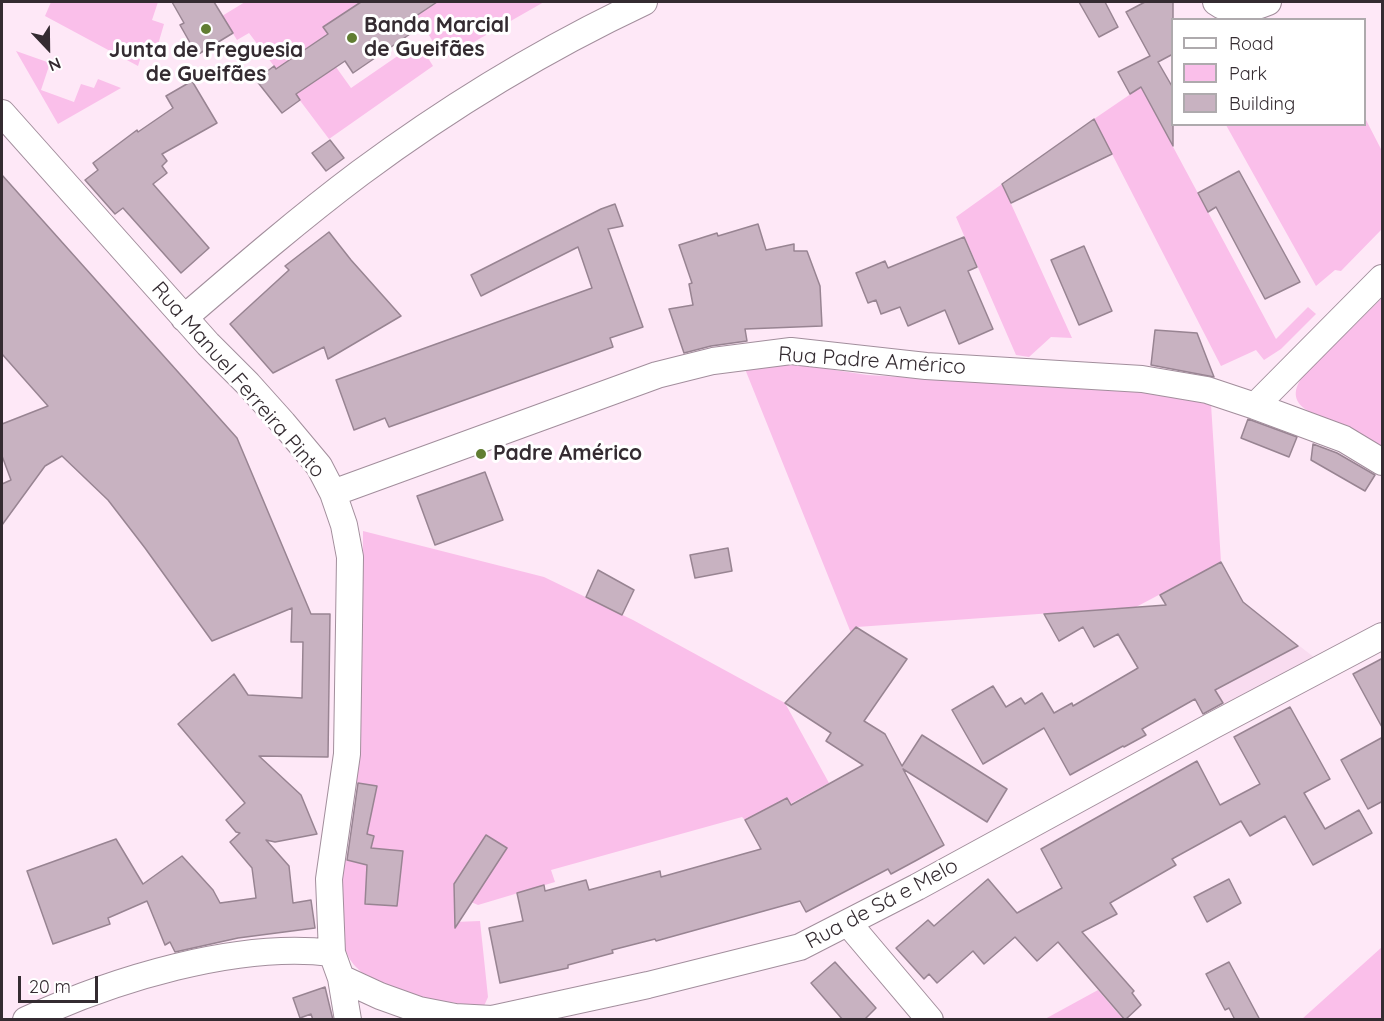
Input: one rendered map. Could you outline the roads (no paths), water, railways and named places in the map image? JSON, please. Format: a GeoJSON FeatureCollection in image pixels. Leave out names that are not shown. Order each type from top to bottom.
{"type":"FeatureCollection","features":[{"type":"Feature","properties":{"kind":"street"},"geometry":{"type":"LineString","coordinates":[[184,318],[332,195],[399,145],[507,75],[644,2]]}},
{"type":"Feature","properties":{"kind":"street"},"geometry":{"type":"LineString","coordinates":[[1216,2],[1231,9],[1242,10],[1268,2]]}},
{"type":"Feature","properties":{"kind":"street","name":"Rua Manuel Ferreira Pinto"},"geometry":{"type":"LineString","coordinates":[[2,113],[184,318],[283,423],[319,466],[333,493],[344,525],[350,556],[347,754],[328,879],[332,952],[341,978],[348,1020]]}},
{"type":"Feature","properties":{"kind":"street"},"geometry":{"type":"LineString","coordinates":[[1255,406],[1383,278]]}},
{"type":"Feature","properties":{"kind":"street","name":"Rua Padre Américo"},"geometry":{"type":"LineString","coordinates":[[333,493],[657,375],[713,361],[791,351],[926,366],[1142,379],[1207,390],[1344,439],[1383,462]]}},
{"type":"Feature","properties":{"kind":"street","name":"Rua de Sá e Melo"},"geometry":{"type":"LineString","coordinates":[[341,978],[380,996],[419,1010],[455,1017],[492,1019],[777,954],[818,939],[1383,636]]}},
{"type":"Feature","properties":{"kind":"street"},"geometry":{"type":"LineString","coordinates":[[848,923],[930,1020]]}},
{"type":"Feature","properties":{"kind":"street"},"geometry":{"type":"LineString","coordinates":[[26,1020],[120,984],[221,957],[291,950],[332,952]]}},
{"type":"Feature","properties":{"kind":"place","name":"Junta de Freguesia de Gueifães"},"geometry":{"type":"Point","coordinates":[206,29]}},
{"type":"Feature","properties":{"kind":"place","name":"Banda Marcial de Gueifães"},"geometry":{"type":"Point","coordinates":[352,38]}},
{"type":"Feature","properties":{"kind":"place","name":"Padre Américo"},"geometry":{"type":"Point","coordinates":[481,454]}}]}
